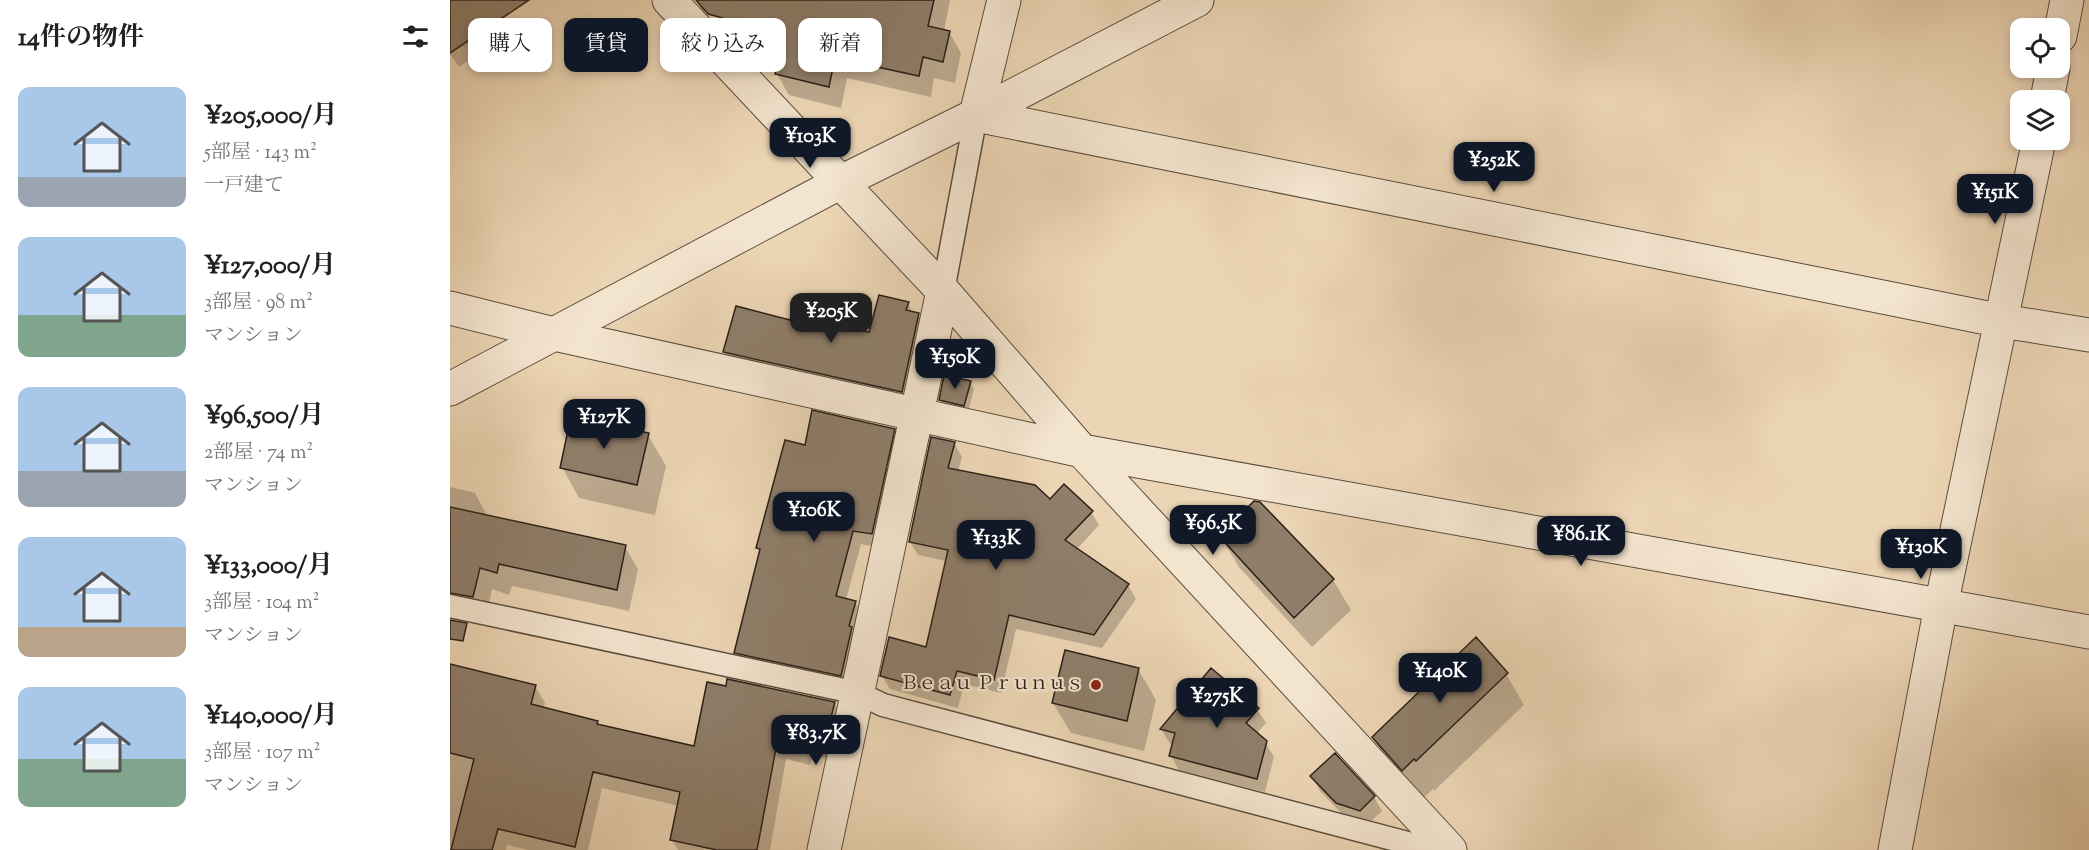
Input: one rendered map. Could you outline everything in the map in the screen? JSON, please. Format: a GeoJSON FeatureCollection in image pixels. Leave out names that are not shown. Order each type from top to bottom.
{"type":"FeatureCollection","features":[{"type":"Feature","properties":{"kind":"street"},"geometry":{"type":"LineString","coordinates":[[669,0],[943,291],[1082,451],[1450,850]]}},
{"type":"Feature","properties":{"kind":"street"},"geometry":{"type":"LineString","coordinates":[[976,116],[1004,0]]}},
{"type":"Feature","properties":{"kind":"street"},"geometry":{"type":"LineString","coordinates":[[450,389],[841,182],[976,116],[1197,0]]}},
{"type":"Feature","properties":{"kind":"street"},"geometry":{"type":"LineString","coordinates":[[2064,18],[2067,0]]}},
{"type":"Feature","properties":{"kind":"street"},"geometry":{"type":"LineString","coordinates":[[976,116],[2002,321],[2089,335]]}},
{"type":"Feature","properties":{"kind":"street"},"geometry":{"type":"LineString","coordinates":[[1895,850],[1941,606],[2037,150]]}},
{"type":"Feature","properties":{"kind":"street"},"geometry":{"type":"LineString","coordinates":[[824,850],[943,291]]}},
{"type":"Feature","properties":{"kind":"street"},"geometry":{"type":"LineString","coordinates":[[450,308],[554,334],[1082,451],[2089,632]]}},
{"type":"Feature","properties":{"kind":"lane"},"geometry":{"type":"LineString","coordinates":[[943,291],[976,116]]}},
{"type":"Feature","properties":{"kind":"lane"},"geometry":{"type":"LineString","coordinates":[[450,606],[858,693],[883,705],[1434,850]]}},
{"type":"Feature","properties":{"kind":"building"},"geometry":{"type":"Polygon","coordinates":[[[450,0],[529,0],[502,18],[468,18],[468,41],[450,53],[450,0]]]}},
{"type":"Feature","properties":{"kind":"building"},"geometry":{"type":"Polygon","coordinates":[[[696,0],[934,0],[928,26],[950,31],[943,62],[923,57],[919,76],[882,68],[882,18],[798,18],[798,72],[832,72],[829,87],[775,74],[776,72],[786,72],[786,18],[723,18],[708,14],[696,0]]]}},
{"type":"Feature","properties":{"kind":"building"},"geometry":{"type":"Polygon","coordinates":[[[879,295],[909,302],[906,310],[919,313],[902,392],[723,352],[736,306],[790,320],[792,312],[869,332],[879,295]]]}},
{"type":"Feature","properties":{"kind":"building"},"geometry":{"type":"Polygon","coordinates":[[[944,375],[971,381],[964,406],[939,400],[944,375]]]}},
{"type":"Feature","properties":{"kind":"building"},"geometry":{"type":"Polygon","coordinates":[[[812,410],[895,429],[872,534],[853,531],[836,596],[856,601],[849,626],[852,627],[841,676],[734,653],[760,549],[756,548],[785,440],[805,445],[812,410]]]}},
{"type":"Feature","properties":{"kind":"building"},"geometry":{"type":"Polygon","coordinates":[[[571,416],[649,433],[637,485],[560,468],[571,416]]]}},
{"type":"Feature","properties":{"kind":"building"},"geometry":{"type":"Polygon","coordinates":[[[931,437],[955,442],[948,468],[1035,485],[1050,499],[1064,484],[1093,511],[1065,540],[1129,584],[1094,635],[1009,615],[994,680],[957,671],[950,695],[880,676],[889,637],[926,647],[948,550],[909,542],[931,437]]]}},
{"type":"Feature","properties":{"kind":"building"},"geometry":{"type":"Polygon","coordinates":[[[1254,501],[1260,502],[1334,579],[1294,618],[1219,536],[1254,501]]]}},
{"type":"Feature","properties":{"kind":"building"},"geometry":{"type":"Polygon","coordinates":[[[450,507],[626,545],[617,590],[499,564],[497,573],[480,568],[473,597],[450,593],[450,507]]]}},
{"type":"Feature","properties":{"kind":"building"},"geometry":{"type":"Polygon","coordinates":[[[450,620],[467,623],[463,641],[450,639],[450,620]]]}},
{"type":"Feature","properties":{"kind":"building"},"geometry":{"type":"Polygon","coordinates":[[[1476,637],[1508,673],[1416,761],[1414,759],[1402,771],[1372,737],[1476,637]]]}},
{"type":"Feature","properties":{"kind":"building","name":"Ｂｅａｕ Ｐｒｕｎｕｓ"},"geometry":{"type":"Polygon","coordinates":[[[1065,650],[1139,668],[1127,721],[1052,703],[1065,650]]]}},
{"type":"Feature","properties":{"kind":"building"},"geometry":{"type":"Polygon","coordinates":[[[450,664],[536,685],[531,704],[598,721],[597,724],[694,746],[707,682],[726,686],[727,679],[835,702],[824,743],[803,738],[800,749],[777,743],[757,850],[717,850],[670,840],[680,792],[593,772],[575,847],[498,829],[492,850],[451,850],[474,759],[450,753],[450,664]]]}},
{"type":"Feature","properties":{"kind":"building"},"geometry":{"type":"Polygon","coordinates":[[[1211,668],[1259,708],[1246,723],[1267,741],[1257,779],[1169,756],[1175,733],[1160,729],[1211,668]]]}},
{"type":"Feature","properties":{"kind":"building"},"geometry":{"type":"Polygon","coordinates":[[[1335,753],[1375,796],[1360,811],[1336,803],[1310,776],[1335,753]]]}},
{"type":"Feature","properties":{"kind":"place","name":"Ｂｅａｕ Ｐｒｕｎｕｓ"},"geometry":{"type":"Point","coordinates":[1096,685]}}]}
